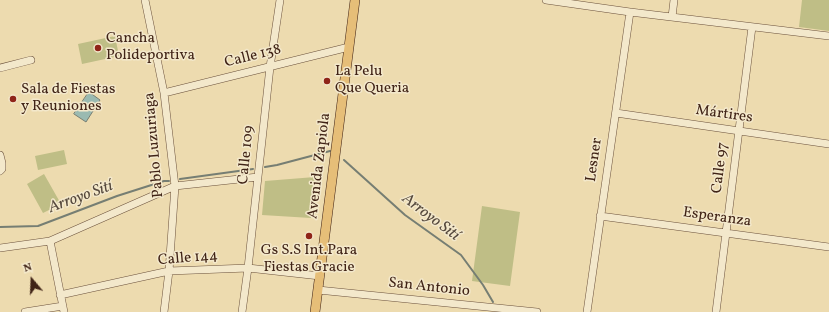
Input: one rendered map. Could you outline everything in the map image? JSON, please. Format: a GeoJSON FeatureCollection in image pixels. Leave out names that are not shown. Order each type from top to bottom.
{"type":"FeatureCollection","features":[{"type":"Feature","properties":{"kind":"main road","name":"Avenida Zapiola"},"geometry":{"type":"LineString","coordinates":[[315,312],[355,0]]}},
{"type":"Feature","properties":{"kind":"street","name":"Pablo Luzuriaga"},"geometry":{"type":"LineString","coordinates":[[145,0],[164,93],[175,186],[169,271],[164,312]]}},
{"type":"Feature","properties":{"kind":"street","name":"Calle 109"},"geometry":{"type":"LineString","coordinates":[[242,312],[270,67],[280,0]]}},
{"type":"Feature","properties":{"kind":"street"},"geometry":{"type":"LineString","coordinates":[[546,0],[575,2],[630,12],[829,36]]}},
{"type":"Feature","properties":{"kind":"street"},"geometry":{"type":"LineString","coordinates":[[672,17],[674,0]]}},
{"type":"Feature","properties":{"kind":"street","name":"Lesner"},"geometry":{"type":"LineString","coordinates":[[586,312],[630,12]]}},
{"type":"Feature","properties":{"kind":"street","name":"Calle 97"},"geometry":{"type":"LineString","coordinates":[[716,312],[752,27]]}},
{"type":"Feature","properties":{"kind":"street","name":"Calle 138"},"geometry":{"type":"LineString","coordinates":[[164,93],[349,47]]}},
{"type":"Feature","properties":{"kind":"street"},"geometry":{"type":"LineString","coordinates":[[0,68],[31,60]]}},
{"type":"Feature","properties":{"kind":"street","name":"Mártires"},"geometry":{"type":"LineString","coordinates":[[616,112],[829,144]]}},
{"type":"Feature","properties":{"kind":"street"},"geometry":{"type":"LineString","coordinates":[[0,156],[2,163],[2,169],[0,170]]}},
{"type":"Feature","properties":{"kind":"street"},"geometry":{"type":"LineString","coordinates":[[0,248],[50,240],[175,186],[258,177]]}},
{"type":"Feature","properties":{"kind":"street","name":"Esperanza"},"geometry":{"type":"LineString","coordinates":[[600,216],[829,247]]}},
{"type":"Feature","properties":{"kind":"street"},"geometry":{"type":"LineString","coordinates":[[25,312],[63,309],[50,240]]}},
{"type":"Feature","properties":{"kind":"street","name":"Calle 144"},"geometry":{"type":"LineString","coordinates":[[60,295],[169,271],[248,268],[320,276]]}},
{"type":"Feature","properties":{"kind":"street","name":"San Antonio"},"geometry":{"type":"LineString","coordinates":[[318,290],[537,312]]}},
{"type":"Feature","properties":{"kind":"shaded area"},"geometry":{"type":"Polygon","coordinates":[[[802,0],[829,0],[829,31],[799,27],[802,0]]]}},
{"type":"Feature","properties":{"kind":"shaded area","name":"Cancha Polideportiva"},"geometry":{"type":"Polygon","coordinates":[[[115,36],[119,56],[82,64],[78,44],[115,36]]]}},
{"type":"Feature","properties":{"kind":"shaded area"},"geometry":{"type":"Polygon","coordinates":[[[64,150],[67,164],[38,170],[35,156],[64,150]]]}},
{"type":"Feature","properties":{"kind":"shaded area"},"geometry":{"type":"Polygon","coordinates":[[[44,174],[61,204],[43,213],[27,184],[44,174]]]}},
{"type":"Feature","properties":{"kind":"shaded area"},"geometry":{"type":"Polygon","coordinates":[[[315,177],[311,218],[262,215],[265,181],[315,177]]]}},
{"type":"Feature","properties":{"kind":"shaded area"},"geometry":{"type":"Polygon","coordinates":[[[482,206],[520,212],[510,286],[472,281],[482,206]]]}},
{"type":"Feature","properties":{"kind":"water"},"geometry":{"type":"Polygon","coordinates":[[[89,92],[100,100],[86,122],[74,114],[89,92]]]}},
{"type":"Feature","properties":{"kind":"waterway","name":"Arroyo Sití"},"geometry":{"type":"LineString","coordinates":[[265,167],[330,151]]}},
{"type":"Feature","properties":{"kind":"waterway","name":"Arroyo Sití"},"geometry":{"type":"LineString","coordinates":[[344,160],[405,215],[461,255],[483,285],[493,302]]}},
{"type":"Feature","properties":{"kind":"waterway","name":"Arroyo Sití"},"geometry":{"type":"LineString","coordinates":[[180,179],[253,169]]}},
{"type":"Feature","properties":{"kind":"waterway","name":"Arroyo Sití"},"geometry":{"type":"LineString","coordinates":[[0,227],[38,226],[117,196],[164,181],[169,181]]}},
{"type":"Feature","properties":{"kind":"place","name":"Cancha Polideportiva"},"geometry":{"type":"Point","coordinates":[98,48]}},
{"type":"Feature","properties":{"kind":"place","name":"La Pelu Que Queria"},"geometry":{"type":"Point","coordinates":[327,81]}},
{"type":"Feature","properties":{"kind":"place","name":"Sala de Fiestas y Reuniones"},"geometry":{"type":"Point","coordinates":[13,99]}},
{"type":"Feature","properties":{"kind":"place","name":"Gs S.S Int.Para Fiestas Gracie"},"geometry":{"type":"Point","coordinates":[309,236]}}]}
